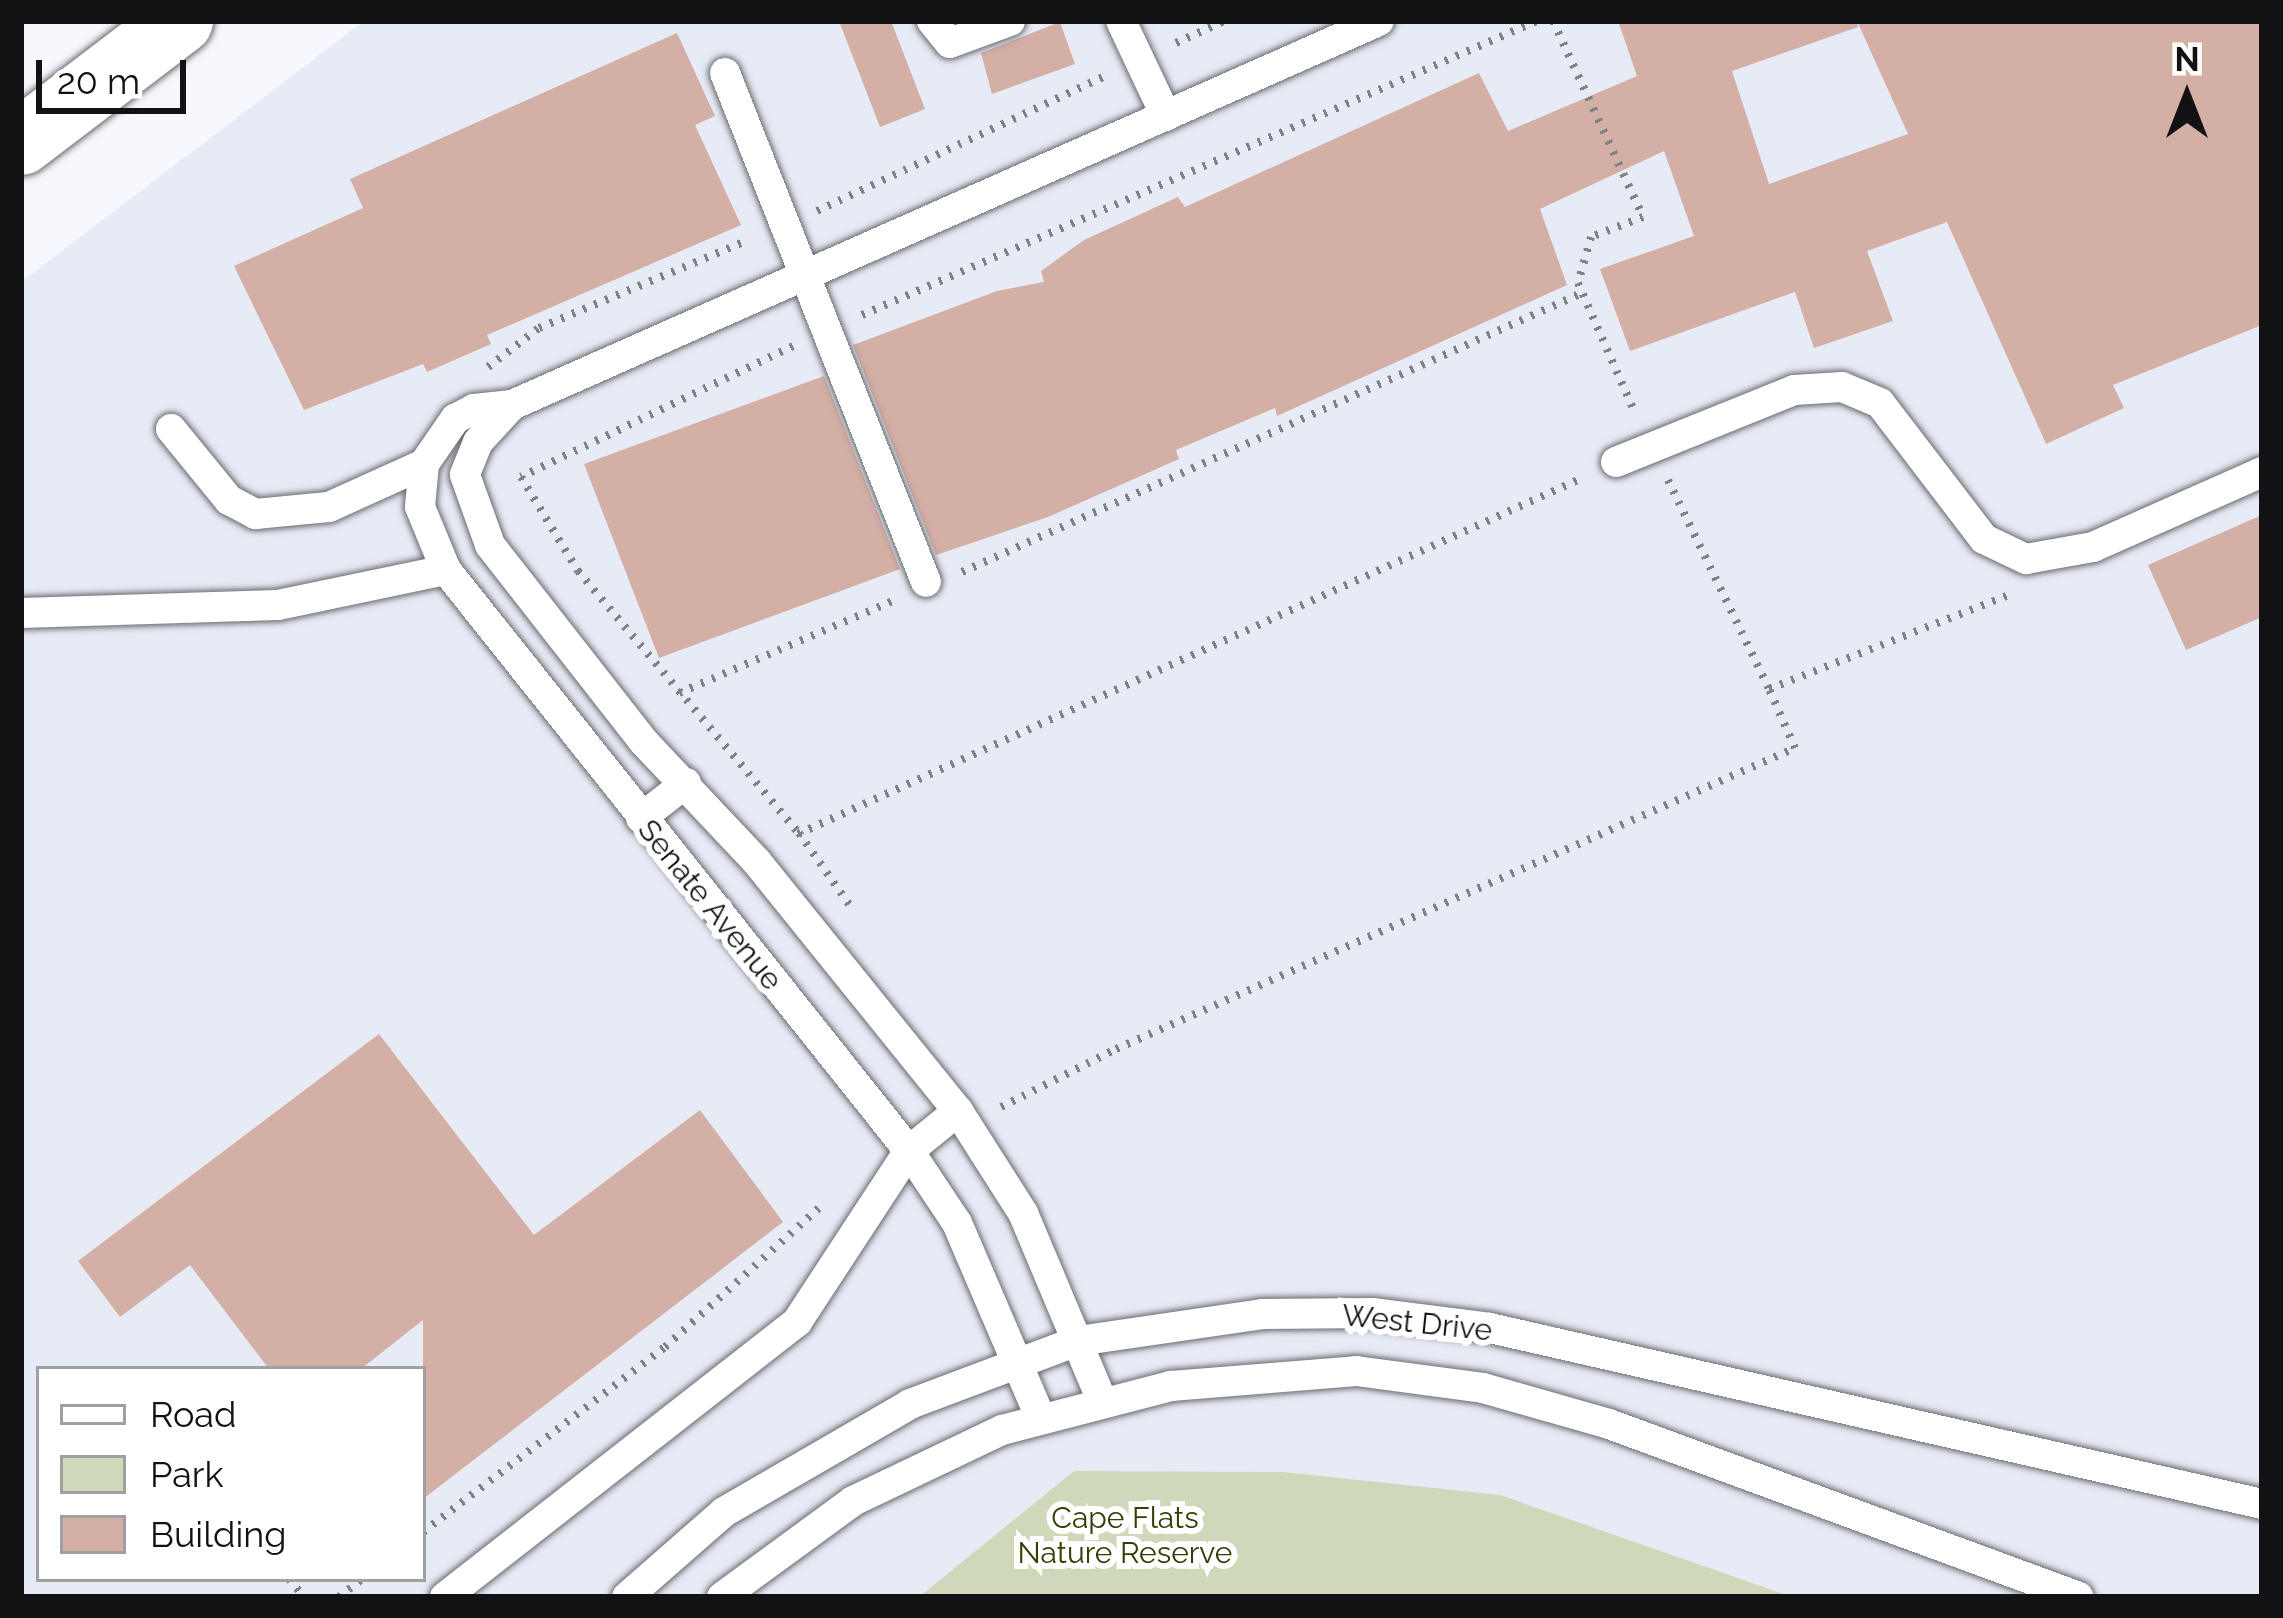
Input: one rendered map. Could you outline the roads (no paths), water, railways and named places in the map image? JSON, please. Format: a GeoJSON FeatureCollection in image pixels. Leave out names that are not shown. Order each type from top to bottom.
{"type":"FeatureCollection","features":[{"type":"Feature","properties":{"kind":"main road"},"geometry":{"type":"LineString","coordinates":[[21,142],[180,21]]}},
{"type":"Feature","properties":{"kind":"lane"},"geometry":{"type":"LineString","coordinates":[[932,21],[950,43],[1010,21]]}},
{"type":"Feature","properties":{"kind":"lane"},"geometry":{"type":"LineString","coordinates":[[1121,21],[1166,116]]}},
{"type":"Feature","properties":{"kind":"lane"},"geometry":{"type":"LineString","coordinates":[[171,429],[230,500],[255,514],[329,507],[424,464],[474,394],[512,405],[1379,21]]}},
{"type":"Feature","properties":{"kind":"lane"},"geometry":{"type":"LineString","coordinates":[[724,73],[802,278],[929,584]]}},
{"type":"Feature","properties":{"kind":"lane"},"geometry":{"type":"LineString","coordinates":[[1616,462],[1794,390],[1866,393],[1984,539],[2026,560],[2092,547],[2262,472]]}},
{"type":"Feature","properties":{"kind":"lane","name":"Senate Avenue"},"geometry":{"type":"LineString","coordinates":[[512,405],[470,457],[472,509],[503,563],[686,783],[970,1102],[1102,1401]]}},
{"type":"Feature","properties":{"kind":"lane","name":"Senate Avenue"},"geometry":{"type":"LineString","coordinates":[[424,464],[420,508],[446,570],[909,1151],[957,1223],[1041,1419]]}},
{"type":"Feature","properties":{"kind":"lane"},"geometry":{"type":"LineString","coordinates":[[21,613],[278,605],[446,570]]}},
{"type":"Feature","properties":{"kind":"lane"},"geometry":{"type":"LineString","coordinates":[[640,818],[686,783]]}},
{"type":"Feature","properties":{"kind":"lane"},"geometry":{"type":"LineString","coordinates":[[446,1597],[797,1322],[909,1151],[970,1102]]}},
{"type":"Feature","properties":{"kind":"lane","name":"West Drive"},"geometry":{"type":"LineString","coordinates":[[627,1597],[724,1512],[810,1456],[910,1404],[1078,1342],[1262,1314],[1372,1313],[1490,1328],[2262,1504]]}},
{"type":"Feature","properties":{"kind":"lane","name":"West Drive"},"geometry":{"type":"LineString","coordinates":[[722,1597],[853,1501],[1041,1419],[1102,1401],[1271,1372],[1356,1371],[1484,1388],[1685,1448],[2078,1597]]}},
{"type":"Feature","properties":{"kind":"park label","name":"Cape Flats Nature Reserve"},"geometry":{"type":"Point","coordinates":[1125,1535]}}]}
